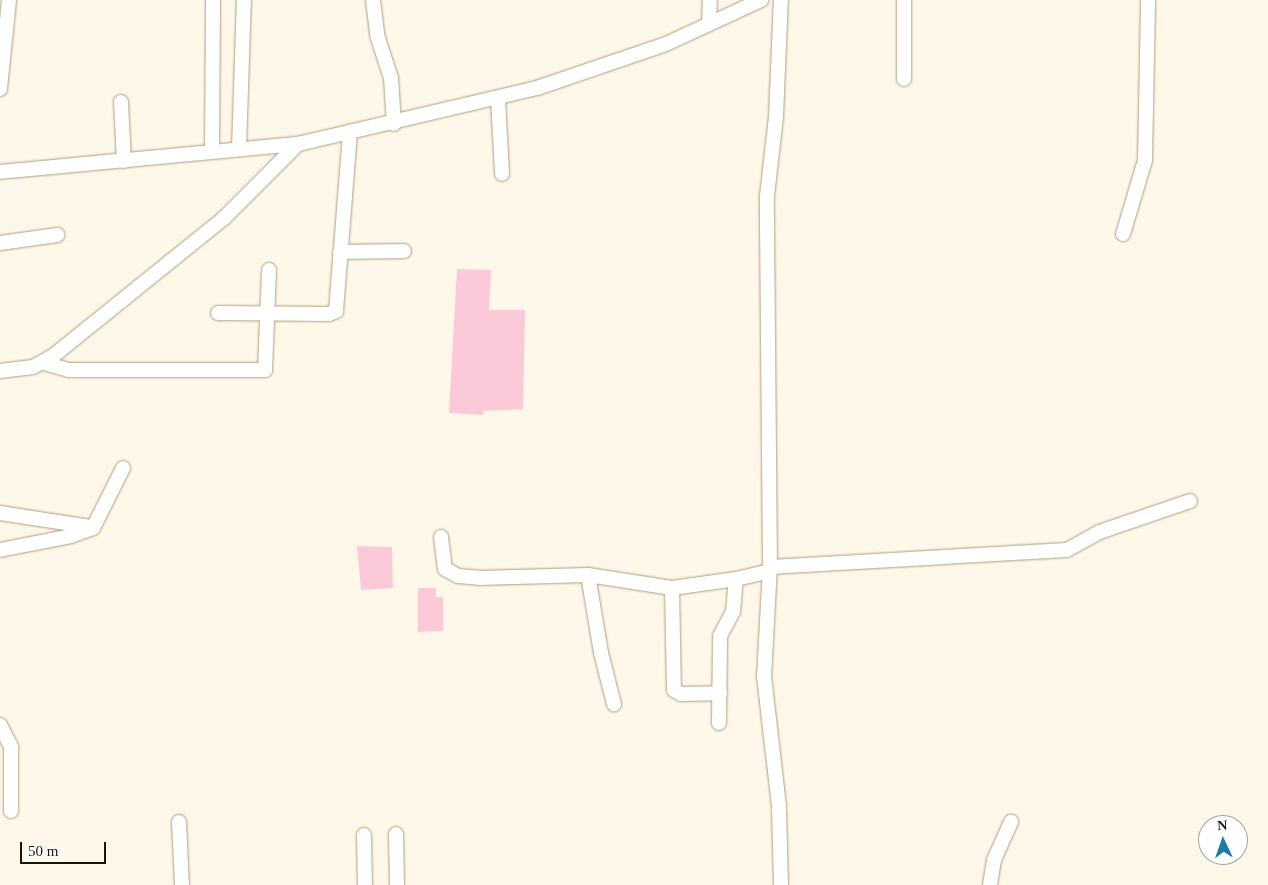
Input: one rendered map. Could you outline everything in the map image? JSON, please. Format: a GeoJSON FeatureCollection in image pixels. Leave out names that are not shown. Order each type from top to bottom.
{"type":"FeatureCollection","features":[{"type":"Feature","properties":{"kind":"street"},"geometry":{"type":"LineString","coordinates":[[0,89],[9,0]]}},
{"type":"Feature","properties":{"kind":"street"},"geometry":{"type":"LineString","coordinates":[[212,152],[213,0]]}},
{"type":"Feature","properties":{"kind":"street"},"geometry":{"type":"LineString","coordinates":[[239,148],[244,0]]}},
{"type":"Feature","properties":{"kind":"street"},"geometry":{"type":"LineString","coordinates":[[373,0],[377,35],[391,78],[394,124]]}},
{"type":"Feature","properties":{"kind":"street"},"geometry":{"type":"LineString","coordinates":[[709,24],[710,0]]}},
{"type":"Feature","properties":{"kind":"street"},"geometry":{"type":"LineString","coordinates":[[0,172],[239,148],[298,144],[394,124],[498,99],[598,68],[666,44],[761,0]]}},
{"type":"Feature","properties":{"kind":"street"},"geometry":{"type":"LineString","coordinates":[[781,0],[776,117],[767,196],[770,569],[764,677],[780,806],[781,885]]}},
{"type":"Feature","properties":{"kind":"street"},"geometry":{"type":"LineString","coordinates":[[904,0],[904,79]]}},
{"type":"Feature","properties":{"kind":"street"},"geometry":{"type":"LineString","coordinates":[[1123,234],[1144,160],[1148,0]]}},
{"type":"Feature","properties":{"kind":"street"},"geometry":{"type":"LineString","coordinates":[[498,99],[502,174]]}},
{"type":"Feature","properties":{"kind":"street"},"geometry":{"type":"LineString","coordinates":[[121,102],[124,161]]}},
{"type":"Feature","properties":{"kind":"street"},"geometry":{"type":"LineString","coordinates":[[218,312],[329,314],[336,311],[350,132]]}},
{"type":"Feature","properties":{"kind":"street"},"geometry":{"type":"LineString","coordinates":[[44,363],[224,218],[298,144]]}},
{"type":"Feature","properties":{"kind":"street"},"geometry":{"type":"LineString","coordinates":[[0,243],[57,234]]}},
{"type":"Feature","properties":{"kind":"street"},"geometry":{"type":"LineString","coordinates":[[340,252],[404,251]]}},
{"type":"Feature","properties":{"kind":"street"},"geometry":{"type":"LineString","coordinates":[[0,371],[44,363],[68,370],[264,370],[269,270]]}},
{"type":"Feature","properties":{"kind":"street"},"geometry":{"type":"LineString","coordinates":[[0,550],[72,536],[93,528],[123,468]]}},
{"type":"Feature","properties":{"kind":"street"},"geometry":{"type":"LineString","coordinates":[[440,537],[445,569],[458,576],[510,578],[588,575],[672,588],[736,579],[770,569],[1067,550],[1099,532],[1190,501]]}},
{"type":"Feature","properties":{"kind":"street"},"geometry":{"type":"LineString","coordinates":[[0,514],[93,528]]}},
{"type":"Feature","properties":{"kind":"street"},"geometry":{"type":"LineString","coordinates":[[588,575],[601,653],[614,704]]}},
{"type":"Feature","properties":{"kind":"street"},"geometry":{"type":"LineString","coordinates":[[719,722],[720,636],[734,612],[736,579]]}},
{"type":"Feature","properties":{"kind":"street"},"geometry":{"type":"LineString","coordinates":[[672,588],[674,690],[681,694],[720,693]]}},
{"type":"Feature","properties":{"kind":"street"},"geometry":{"type":"LineString","coordinates":[[0,725],[4,740],[11,811]]}},
{"type":"Feature","properties":{"kind":"street"},"geometry":{"type":"LineString","coordinates":[[180,822],[182,885]]}},
{"type":"Feature","properties":{"kind":"street"},"geometry":{"type":"LineString","coordinates":[[990,885],[994,860],[1011,822]]}},
{"type":"Feature","properties":{"kind":"street"},"geometry":{"type":"LineString","coordinates":[[396,834],[397,885]]}},
{"type":"Feature","properties":{"kind":"street"},"geometry":{"type":"LineString","coordinates":[[364,835],[364,885]]}},
{"type":"Feature","properties":{"kind":"building"},"geometry":{"type":"Polygon","coordinates":[[[457,269],[491,270],[489,310],[525,310],[523,409],[483,411],[483,415],[449,413],[457,269]]]}},
{"type":"Feature","properties":{"kind":"building"},"geometry":{"type":"Polygon","coordinates":[[[357,546],[392,547],[393,588],[361,590],[357,546]]]}},
{"type":"Feature","properties":{"kind":"building"},"geometry":{"type":"Polygon","coordinates":[[[418,588],[436,588],[436,597],[443,597],[443,631],[418,632],[418,588]]]}}]}
